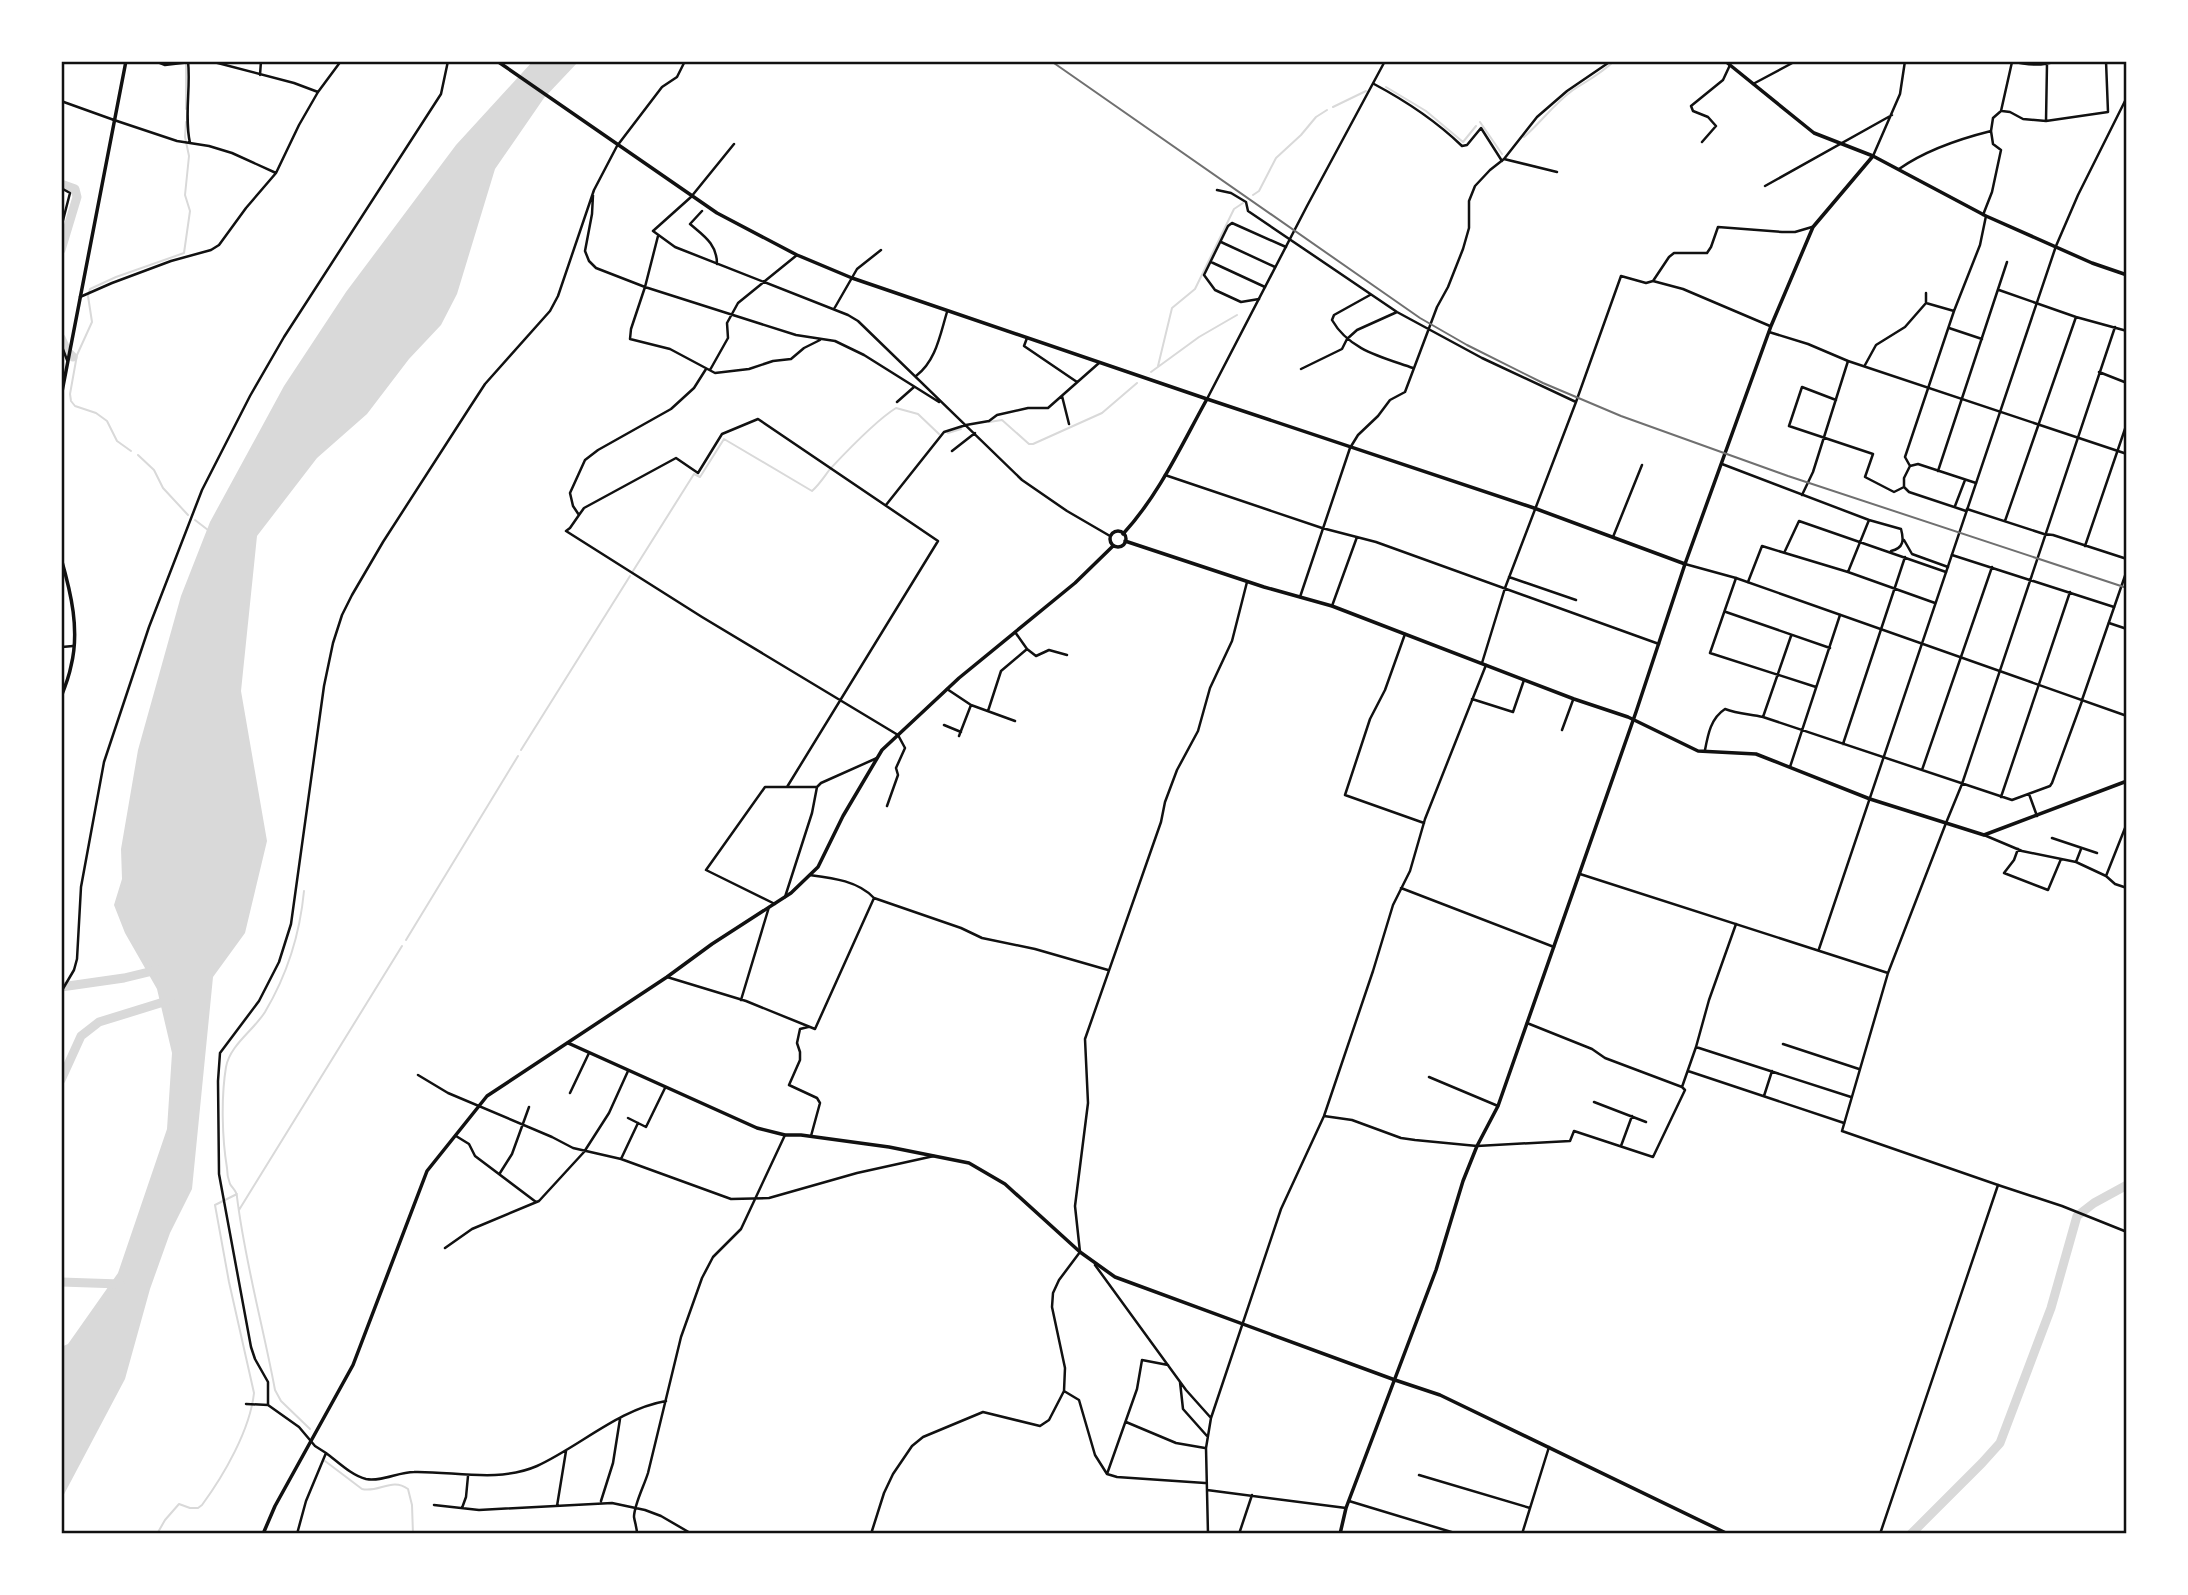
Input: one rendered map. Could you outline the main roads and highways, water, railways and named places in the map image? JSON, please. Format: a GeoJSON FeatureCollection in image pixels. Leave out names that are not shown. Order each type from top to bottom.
{"type":"FeatureCollection","features":[{"type":"Feature","properties":{"kind":"main road"},"geometry":{"type":"LineString","coordinates":[[61,397],[126,61]]}},
{"type":"Feature","properties":{"kind":"main road"},"geometry":{"type":"LineString","coordinates":[[497,61],[691,197],[744,229],[797,256],[947,311],[1534,508],[1685,564]]}},
{"type":"Feature","properties":{"kind":"main road"},"geometry":{"type":"LineString","coordinates":[[1725,61],[1814,133],[1873,156],[1985,215],[2092,263],[2127,275]]}},
{"type":"Feature","properties":{"kind":"main road"},"geometry":{"type":"LineString","coordinates":[[1340,1534],[1346,1508],[1436,1269],[1463,1181],[1477,1146],[1498,1106],[1555,947],[1685,564],[1771,326],[1813,226],[1873,156]]}},
{"type":"Feature","properties":{"kind":"main road"},"geometry":{"type":"LineString","coordinates":[[1123,534],[1164,475],[1207,398]]}},
{"type":"Feature","properties":{"kind":"main road"},"geometry":{"type":"LineString","coordinates":[[1113,546],[1110,536],[1116,531],[1123,534]]}},
{"type":"Feature","properties":{"kind":"main road"},"geometry":{"type":"LineString","coordinates":[[1113,546],[1121,547],[1125,541],[1123,534]]}},
{"type":"Feature","properties":{"kind":"main road"},"geometry":{"type":"LineString","coordinates":[[1125,541],[1247,582],[1332,606],[1633,720],[1705,752],[1756,754],[1870,799],[1984,835],[2127,781]]}},
{"type":"Feature","properties":{"kind":"main road"},"geometry":{"type":"LineString","coordinates":[[263,1534],[275,1506],[352,1365],[427,1171],[487,1096],[785,897],[818,867],[877,758],[898,735],[947,689],[1075,583],[1113,546]]}},
{"type":"Feature","properties":{"kind":"main road"},"geometry":{"type":"LineString","coordinates":[[61,558],[74,610],[74,646],[61,697]]}},
{"type":"Feature","properties":{"kind":"main road"},"geometry":{"type":"LineString","coordinates":[[568,1043],[739,1121],[785,1135],[811,1136],[969,1163],[1005,1184],[1080,1252],[1115,1277],[1241,1325],[1440,1395],[1728,1534]]}},
{"type":"Feature","properties":{"kind":"waterway"},"geometry":{"type":"LineString","coordinates":[[186,61],[186,109]]}},
{"type":"Feature","properties":{"kind":"waterway"},"geometry":{"type":"LineString","coordinates":[[1524,137],[1566,95],[1614,61]]}},
{"type":"Feature","properties":{"kind":"waterway"},"geometry":{"type":"LineString","coordinates":[[1386,87],[1426,111],[1463,142],[1476,126]]}},
{"type":"Feature","properties":{"kind":"waterway"},"geometry":{"type":"LineString","coordinates":[[1333,107],[1366,91]]}},
{"type":"Feature","properties":{"kind":"waterway"},"geometry":{"type":"LineString","coordinates":[[1253,195],[1259,191],[1276,158],[1316,117],[1327,110]]}},
{"type":"Feature","properties":{"kind":"waterway"},"geometry":{"type":"LineString","coordinates":[[131,451],[117,441],[107,421],[96,413],[75,406],[70,394],[77,355],[92,322],[88,296],[90,289],[184,253],[190,211],[185,195],[189,156],[185,137],[186,122]]}},
{"type":"Feature","properties":{"kind":"waterway"},"geometry":{"type":"LineString","coordinates":[[1480,122],[1502,154]]}},
{"type":"Feature","properties":{"kind":"waterway"},"geometry":{"type":"LineString","coordinates":[[61,184],[75,189],[77,197],[61,250]]}},
{"type":"Feature","properties":{"kind":"waterway"},"geometry":{"type":"LineString","coordinates":[[1158,366],[1172,308],[1195,289],[1234,209],[1243,203]]}},
{"type":"Feature","properties":{"kind":"waterway"},"geometry":{"type":"LineString","coordinates":[[1151,372],[1199,337],[1237,315]]}},
{"type":"Feature","properties":{"kind":"waterway"},"geometry":{"type":"LineString","coordinates":[[61,338],[73,357]]}},
{"type":"Feature","properties":{"kind":"waterway"},"geometry":{"type":"LineString","coordinates":[[989,422],[1002,420],[1029,444],[1033,444],[1102,413],[1137,383]]}},
{"type":"Feature","properties":{"kind":"waterway"},"geometry":{"type":"LineString","coordinates":[[633,571],[694,474],[700,477],[724,439],[812,491],[879,420],[896,408],[918,414],[939,434]]}},
{"type":"Feature","properties":{"kind":"waterway"},"geometry":{"type":"LineString","coordinates":[[948,433],[961,429]]}},
{"type":"Feature","properties":{"kind":"waterway"},"geometry":{"type":"LineString","coordinates":[[138,455],[154,470],[163,488],[188,515]]}},
{"type":"Feature","properties":{"kind":"waterway"},"geometry":{"type":"LineString","coordinates":[[195,520],[208,530]]}},
{"type":"Feature","properties":{"kind":"waterway"},"geometry":{"type":"LineString","coordinates":[[521,750],[630,576]]}},
{"type":"Feature","properties":{"kind":"waterway"},"geometry":{"type":"LineString","coordinates":[[406,940],[518,756]]}},
{"type":"Feature","properties":{"kind":"waterway"},"geometry":{"type":"LineString","coordinates":[[304,891],[296,938],[280,983],[265,1012],[228,1059],[224,1079],[223,1118],[228,1176],[237,1195],[275,1390],[281,1401],[310,1429]]}},
{"type":"Feature","properties":{"kind":"waterway"},"geometry":{"type":"LineString","coordinates":[[239,1210],[402,946]]}},
{"type":"Feature","properties":{"kind":"waterway"},"geometry":{"type":"LineString","coordinates":[[61,987],[124,978],[157,970]]}},
{"type":"Feature","properties":{"kind":"waterway"},"geometry":{"type":"LineString","coordinates":[[61,1080],[81,1036],[99,1022],[170,1000]]}},
{"type":"Feature","properties":{"kind":"waterway"},"geometry":{"type":"LineString","coordinates":[[1911,1534],[2000,1443],[2051,1308],[2077,1216],[2127,1185]]}},
{"type":"Feature","properties":{"kind":"waterway"},"geometry":{"type":"LineString","coordinates":[[157,1534],[179,1504],[190,1508],[202,1505],[235,1452],[252,1407],[254,1393],[215,1205],[237,1194]]}},
{"type":"Feature","properties":{"kind":"waterway"},"geometry":{"type":"LineString","coordinates":[[61,1282],[120,1284]]}},
{"type":"Feature","properties":{"kind":"waterway"},"geometry":{"type":"LineString","coordinates":[[325,1461],[362,1489],[396,1484],[408,1489],[412,1505],[413,1534]]}},
{"type":"Feature","properties":{"kind":"railway"},"geometry":{"type":"LineString","coordinates":[[1051,61],[1420,318],[1543,383],[1621,416],[1788,476],[2127,588]]}}]}
